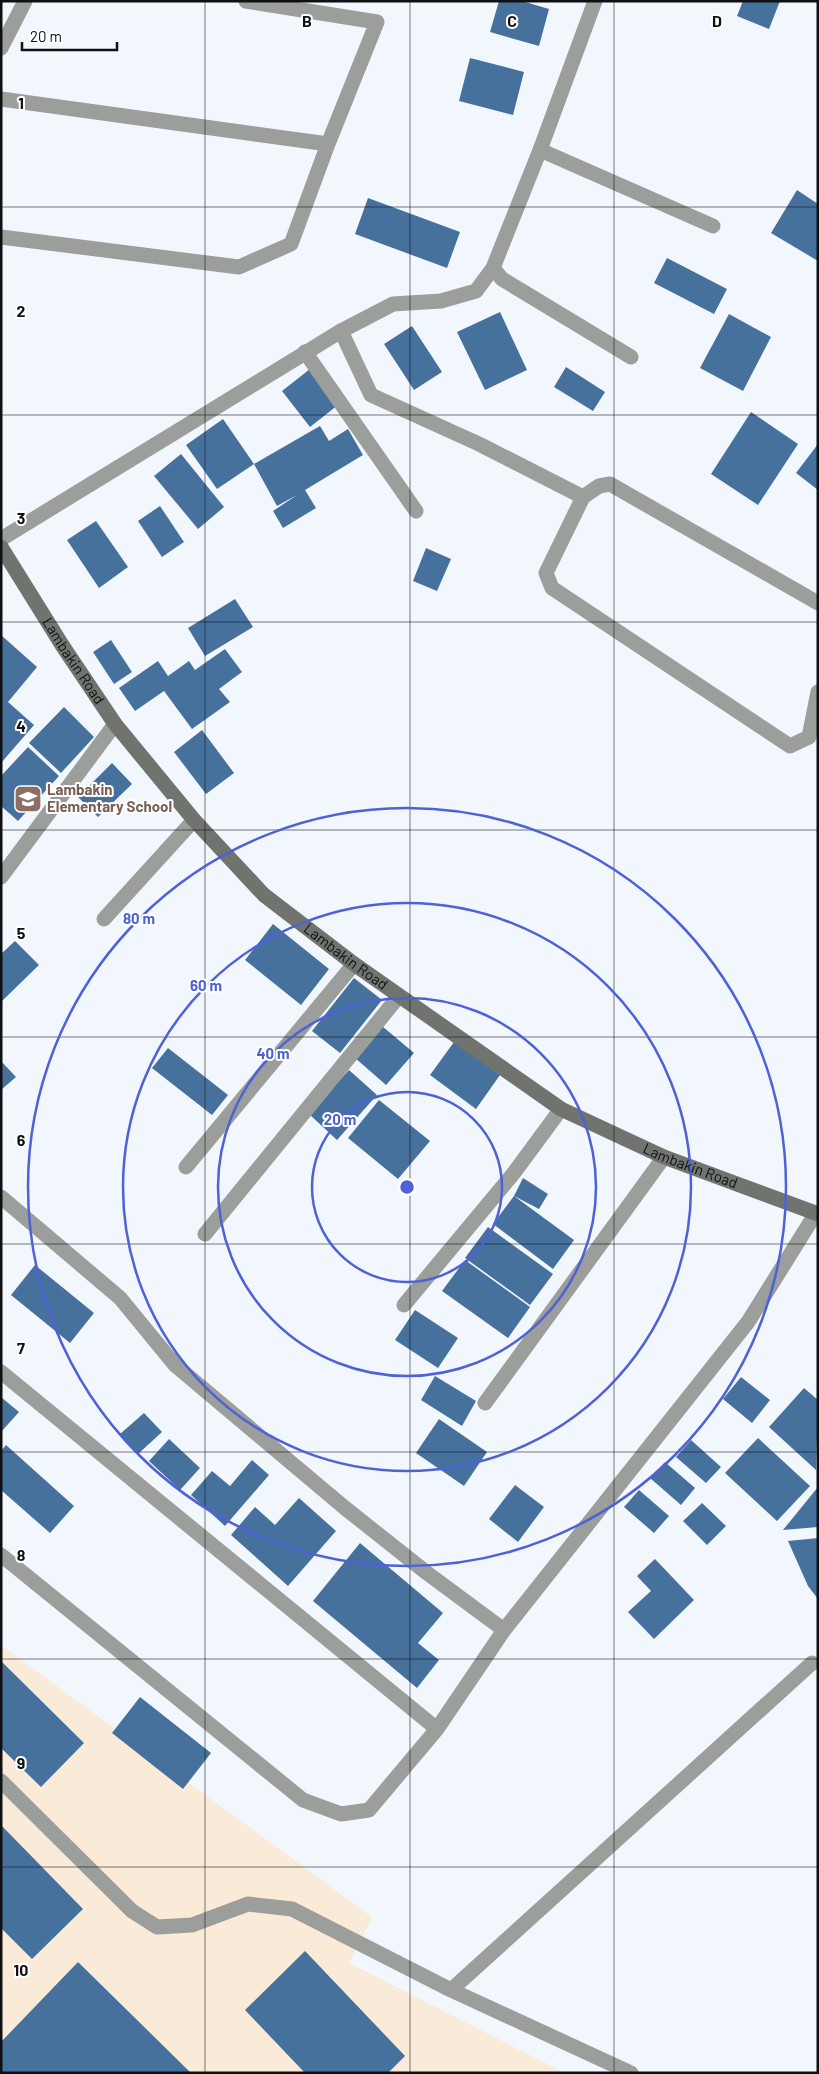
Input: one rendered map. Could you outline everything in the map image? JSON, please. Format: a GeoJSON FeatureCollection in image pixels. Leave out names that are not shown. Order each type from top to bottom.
{"type":"FeatureCollection","features":[{"type":"Feature","properties":{"kind":"main road","name":"Lambakin Road"},"geometry":{"type":"LineString","coordinates":[[1,547],[62,645],[116,724],[194,820],[264,895],[354,964],[561,1109],[664,1157],[817,1214]]}},
{"type":"Feature","properties":{"kind":"street"},"geometry":{"type":"LineString","coordinates":[[1,48],[25,1]]}},
{"type":"Feature","properties":{"kind":"street"},"geometry":{"type":"LineString","coordinates":[[1,237],[239,267],[291,244],[328,144],[377,22],[246,1]]}},
{"type":"Feature","properties":{"kind":"street"},"geometry":{"type":"LineString","coordinates":[[1,540],[341,330],[393,304],[441,301],[476,291],[493,268],[540,150],[595,1]]}},
{"type":"Feature","properties":{"kind":"street"},"geometry":{"type":"LineString","coordinates":[[1,99],[328,144]]}},
{"type":"Feature","properties":{"kind":"street"},"geometry":{"type":"LineString","coordinates":[[540,150],[713,226]]}},
{"type":"Feature","properties":{"kind":"street"},"geometry":{"type":"LineString","coordinates":[[493,268],[502,279],[631,357]]}},
{"type":"Feature","properties":{"kind":"street"},"geometry":{"type":"LineString","coordinates":[[341,330],[371,394],[479,444],[583,496]]}},
{"type":"Feature","properties":{"kind":"street"},"geometry":{"type":"LineString","coordinates":[[306,352],[416,512]]}},
{"type":"Feature","properties":{"kind":"street"},"geometry":{"type":"LineString","coordinates":[[818,603],[610,484],[599,486],[583,496],[546,573],[552,588],[790,746],[809,737],[818,692]]}},
{"type":"Feature","properties":{"kind":"street"},"geometry":{"type":"LineString","coordinates":[[1,877],[116,724]]}},
{"type":"Feature","properties":{"kind":"street"},"geometry":{"type":"LineString","coordinates":[[104,919],[194,820]]}},
{"type":"Feature","properties":{"kind":"street"},"geometry":{"type":"LineString","coordinates":[[186,1167],[354,964]]}},
{"type":"Feature","properties":{"kind":"street"},"geometry":{"type":"LineString","coordinates":[[206,1234],[400,996]]}},
{"type":"Feature","properties":{"kind":"street"},"geometry":{"type":"LineString","coordinates":[[404,1305],[513,1174],[561,1109]]}},
{"type":"Feature","properties":{"kind":"street"},"geometry":{"type":"LineString","coordinates":[[485,1403],[664,1157]]}},
{"type":"Feature","properties":{"kind":"street"},"geometry":{"type":"LineString","coordinates":[[1,1197],[120,1298],[175,1366],[345,1508],[427,1573],[504,1630]]}},
{"type":"Feature","properties":{"kind":"street"},"geometry":{"type":"LineString","coordinates":[[1,1555],[303,1800],[341,1814],[369,1810],[437,1729],[504,1630],[748,1322],[817,1214]]}},
{"type":"Feature","properties":{"kind":"street"},"geometry":{"type":"LineString","coordinates":[[1,1372],[437,1729]]}},
{"type":"Feature","properties":{"kind":"street"},"geometry":{"type":"LineString","coordinates":[[451,1990],[812,1663]]}},
{"type":"Feature","properties":{"kind":"street"},"geometry":{"type":"LineString","coordinates":[[1,1781],[132,1911],[157,1927],[192,1925],[248,1904],[292,1909],[451,1990],[631,2073]]}},
{"type":"Feature","properties":{"kind":"shaded area"},"geometry":{"type":"Polygon","coordinates":[[[1,1645],[372,1917],[349,1963],[565,2073],[1,2073],[1,1645]]]}},
{"type":"Feature","properties":{"kind":"building"},"geometry":{"type":"Polygon","coordinates":[[[499,1],[522,1],[549,9],[539,46],[490,32],[499,1]]]}},
{"type":"Feature","properties":{"kind":"building"},"geometry":{"type":"Polygon","coordinates":[[[743,1],[780,1],[769,29],[737,16],[743,1]]]}},
{"type":"Feature","properties":{"kind":"building"},"geometry":{"type":"Polygon","coordinates":[[[470,58],[524,72],[513,115],[459,101],[470,58]]]}},
{"type":"Feature","properties":{"kind":"building"},"geometry":{"type":"Polygon","coordinates":[[[797,190],[818,204],[818,261],[771,233],[797,190]]]}},
{"type":"Feature","properties":{"kind":"building"},"geometry":{"type":"Polygon","coordinates":[[[368,198],[460,232],[447,268],[355,234],[368,198]]]}},
{"type":"Feature","properties":{"kind":"building"},"geometry":{"type":"Polygon","coordinates":[[[667,258],[727,289],[714,314],[654,283],[667,258]]]}},
{"type":"Feature","properties":{"kind":"building"},"geometry":{"type":"Polygon","coordinates":[[[500,312],[527,370],[485,390],[457,332],[500,312]]]}},
{"type":"Feature","properties":{"kind":"building"},"geometry":{"type":"Polygon","coordinates":[[[729,314],[771,337],[743,391],[700,368],[729,314]]]}},
{"type":"Feature","properties":{"kind":"building"},"geometry":{"type":"Polygon","coordinates":[[[412,326],[442,372],[414,390],[384,344],[412,326]]]}},
{"type":"Feature","properties":{"kind":"building"},"geometry":{"type":"Polygon","coordinates":[[[566,367],[605,392],[593,411],[554,387],[566,367]]]}},
{"type":"Feature","properties":{"kind":"building"},"geometry":{"type":"Polygon","coordinates":[[[310,369],[338,405],[310,427],[282,391],[310,369]]]}},
{"type":"Feature","properties":{"kind":"building"},"geometry":{"type":"Polygon","coordinates":[[[751,412],[798,444],[758,505],[711,474],[751,412]]]}},
{"type":"Feature","properties":{"kind":"building"},"geometry":{"type":"Polygon","coordinates":[[[223,419],[254,464],[217,489],[186,445],[223,419]]]}},
{"type":"Feature","properties":{"kind":"building"},"geometry":{"type":"Polygon","coordinates":[[[320,426],[329,441],[348,429],[363,455],[305,490],[316,508],[283,528],[273,511],[297,495],[277,506],[254,464],[320,426]]]}},
{"type":"Feature","properties":{"kind":"building"},"geometry":{"type":"Polygon","coordinates":[[[818,444],[818,490],[796,473],[818,444]]]}},
{"type":"Feature","properties":{"kind":"building"},"geometry":{"type":"Polygon","coordinates":[[[181,454],[224,507],[198,529],[154,476],[181,454]]]}},
{"type":"Feature","properties":{"kind":"building"},"geometry":{"type":"Polygon","coordinates":[[[160,506],[184,542],[162,557],[138,521],[160,506]]]}},
{"type":"Feature","properties":{"kind":"building"},"geometry":{"type":"Polygon","coordinates":[[[96,521],[128,567],[99,588],[67,540],[96,521]]]}},
{"type":"Feature","properties":{"kind":"building"},"geometry":{"type":"Polygon","coordinates":[[[426,548],[451,559],[437,591],[413,581],[426,548]]]}},
{"type":"Feature","properties":{"kind":"building"},"geometry":{"type":"Polygon","coordinates":[[[235,599],[253,627],[205,656],[188,628],[235,599]]]}},
{"type":"Feature","properties":{"kind":"building"},"geometry":{"type":"Polygon","coordinates":[[[1,635],[37,667],[8,702],[34,725],[1,763],[1,635]]]}},
{"type":"Feature","properties":{"kind":"building"},"geometry":{"type":"Polygon","coordinates":[[[111,640],[132,672],[114,684],[93,652],[111,640]]]}},
{"type":"Feature","properties":{"kind":"building"},"geometry":{"type":"Polygon","coordinates":[[[225,649],[242,672],[219,689],[230,702],[192,729],[164,691],[135,711],[119,688],[158,661],[168,676],[189,661],[195,670],[225,649]]]}},
{"type":"Feature","properties":{"kind":"building"},"geometry":{"type":"Polygon","coordinates":[[[64,707],[94,737],[61,773],[29,743],[64,707]]]}},
{"type":"Feature","properties":{"kind":"building"},"geometry":{"type":"Polygon","coordinates":[[[202,730],[234,773],[206,794],[174,752],[202,730]]]}},
{"type":"Feature","properties":{"kind":"building"},"geometry":{"type":"Polygon","coordinates":[[[28,747],[59,776],[18,821],[1,806],[1,776],[28,747]]]}},
{"type":"Feature","properties":{"kind":"building"},"geometry":{"type":"Polygon","coordinates":[[[112,763],[132,784],[98,817],[78,797],[112,763]]]}},
{"type":"Feature","properties":{"kind":"building"},"geometry":{"type":"Polygon","coordinates":[[[273,924],[329,969],[301,1005],[245,960],[273,924]]]}},
{"type":"Feature","properties":{"kind":"building"},"geometry":{"type":"Polygon","coordinates":[[[15,941],[39,965],[1,1002],[1,954],[15,941]]]}},
{"type":"Feature","properties":{"kind":"building"},"geometry":{"type":"Polygon","coordinates":[[[354,978],[382,1000],[340,1053],[312,1031],[354,978]]]}},
{"type":"Feature","properties":{"kind":"building"},"geometry":{"type":"Polygon","coordinates":[[[382,1026],[414,1053],[386,1085],[354,1057],[382,1026]]]}},
{"type":"Feature","properties":{"kind":"building"},"geometry":{"type":"Polygon","coordinates":[[[454,1042],[500,1075],[476,1109],[430,1075],[454,1042]]]}},
{"type":"Feature","properties":{"kind":"building"},"geometry":{"type":"Polygon","coordinates":[[[168,1048],[228,1095],[212,1115],[152,1068],[168,1048]]]}},
{"type":"Feature","properties":{"kind":"building"},"geometry":{"type":"Polygon","coordinates":[[[1,1061],[16,1077],[1,1090],[1,1061]]]}},
{"type":"Feature","properties":{"kind":"building"},"geometry":{"type":"Polygon","coordinates":[[[349,1070],[377,1095],[337,1140],[309,1114],[349,1070]]]}},
{"type":"Feature","properties":{"kind":"building"},"geometry":{"type":"Polygon","coordinates":[[[379,1100],[430,1141],[398,1179],[348,1138],[379,1100]]]}},
{"type":"Feature","properties":{"kind":"building"},"geometry":{"type":"Polygon","coordinates":[[[523,1178],[548,1194],[539,1209],[514,1196],[523,1178]]]}},
{"type":"Feature","properties":{"kind":"building"},"geometry":{"type":"Polygon","coordinates":[[[514,1196],[574,1240],[553,1269],[493,1224],[514,1196]]]}},
{"type":"Feature","properties":{"kind":"building"},"geometry":{"type":"Polygon","coordinates":[[[488,1227],[553,1274],[530,1305],[465,1258],[488,1227]]]}},
{"type":"Feature","properties":{"kind":"building"},"geometry":{"type":"Polygon","coordinates":[[[465,1260],[530,1307],[508,1338],[442,1291],[465,1260]]]}},
{"type":"Feature","properties":{"kind":"building"},"geometry":{"type":"Polygon","coordinates":[[[35,1265],[94,1313],[70,1343],[11,1295],[35,1265]]]}},
{"type":"Feature","properties":{"kind":"building"},"geometry":{"type":"Polygon","coordinates":[[[415,1310],[458,1338],[438,1368],[395,1340],[415,1310]]]}},
{"type":"Feature","properties":{"kind":"building"},"geometry":{"type":"Polygon","coordinates":[[[435,1376],[476,1401],[462,1426],[421,1400],[435,1376]]]}},
{"type":"Feature","properties":{"kind":"building"},"geometry":{"type":"Polygon","coordinates":[[[741,1377],[770,1400],[752,1423],[723,1399],[741,1377]]]}},
{"type":"Feature","properties":{"kind":"building"},"geometry":{"type":"Polygon","coordinates":[[[804,1388],[818,1400],[816,1470],[769,1427],[804,1388]]]}},
{"type":"Feature","properties":{"kind":"building"},"geometry":{"type":"Polygon","coordinates":[[[1,1397],[19,1412],[1,1432],[1,1397]]]}},
{"type":"Feature","properties":{"kind":"building"},"geometry":{"type":"Polygon","coordinates":[[[144,1413],[162,1432],[138,1454],[120,1434],[144,1413]]]}},
{"type":"Feature","properties":{"kind":"building"},"geometry":{"type":"Polygon","coordinates":[[[439,1419],[487,1452],[464,1486],[416,1453],[439,1419]]]}},
{"type":"Feature","properties":{"kind":"building"},"geometry":{"type":"Polygon","coordinates":[[[758,1438],[810,1486],[777,1521],[725,1473],[758,1438]]]}},
{"type":"Feature","properties":{"kind":"building"},"geometry":{"type":"Polygon","coordinates":[[[169,1439],[200,1468],[180,1490],[149,1461],[169,1439]]]}},
{"type":"Feature","properties":{"kind":"building"},"geometry":{"type":"Polygon","coordinates":[[[691,1440],[721,1467],[706,1483],[676,1457],[691,1440]]]}},
{"type":"Feature","properties":{"kind":"building"},"geometry":{"type":"Polygon","coordinates":[[[6,1445],[74,1506],[50,1533],[1,1490],[1,1451],[6,1445]]]}},
{"type":"Feature","properties":{"kind":"building"},"geometry":{"type":"Polygon","coordinates":[[[252,1460],[269,1475],[225,1526],[191,1495],[212,1471],[230,1486],[252,1460]]]}},
{"type":"Feature","properties":{"kind":"building"},"geometry":{"type":"Polygon","coordinates":[[[665,1462],[695,1488],[681,1505],[650,1478],[665,1462]]]}},
{"type":"Feature","properties":{"kind":"building"},"geometry":{"type":"Polygon","coordinates":[[[515,1485],[544,1507],[518,1542],[489,1519],[515,1485]]]}},
{"type":"Feature","properties":{"kind":"building"},"geometry":{"type":"Polygon","coordinates":[[[818,1487],[818,1527],[783,1530],[818,1487]]]}},
{"type":"Feature","properties":{"kind":"building"},"geometry":{"type":"Polygon","coordinates":[[[639,1490],[669,1516],[654,1533],[624,1507],[639,1490]]]}},
{"type":"Feature","properties":{"kind":"building"},"geometry":{"type":"Polygon","coordinates":[[[299,1498],[336,1531],[288,1586],[231,1535],[255,1507],[275,1525],[299,1498]]]}},
{"type":"Feature","properties":{"kind":"building"},"geometry":{"type":"Polygon","coordinates":[[[702,1503],[726,1526],[707,1545],[683,1521],[702,1503]]]}},
{"type":"Feature","properties":{"kind":"building"},"geometry":{"type":"Polygon","coordinates":[[[818,1538],[818,1599],[808,1586],[788,1541],[818,1538]]]}},
{"type":"Feature","properties":{"kind":"building"},"geometry":{"type":"Polygon","coordinates":[[[360,1543],[443,1613],[418,1643],[439,1660],[417,1688],[313,1601],[360,1543]]]}},
{"type":"Feature","properties":{"kind":"building"},"geometry":{"type":"Polygon","coordinates":[[[655,1559],[694,1600],[654,1639],[628,1612],[651,1591],[637,1576],[655,1559]]]}},
{"type":"Feature","properties":{"kind":"building"},"geometry":{"type":"Polygon","coordinates":[[[1,1661],[84,1743],[41,1787],[1,1748],[1,1661]]]}},
{"type":"Feature","properties":{"kind":"building"},"geometry":{"type":"Polygon","coordinates":[[[140,1697],[211,1753],[183,1789],[112,1733],[140,1697]]]}},
{"type":"Feature","properties":{"kind":"building"},"geometry":{"type":"Polygon","coordinates":[[[1,1825],[83,1909],[32,1959],[1,1928],[1,1825]]]}},
{"type":"Feature","properties":{"kind":"building"},"geometry":{"type":"Polygon","coordinates":[[[305,1951],[405,2056],[388,2073],[305,2073],[245,2010],[305,1951]]]}},
{"type":"Feature","properties":{"kind":"building"},"geometry":{"type":"Polygon","coordinates":[[[78,1962],[191,2073],[1,2073],[1,2042],[78,1962]]]}},
{"type":"Feature","properties":{"kind":"place","name":"Lambakin Elementary School"},"geometry":{"type":"Point","coordinates":[28,799]}}]}
